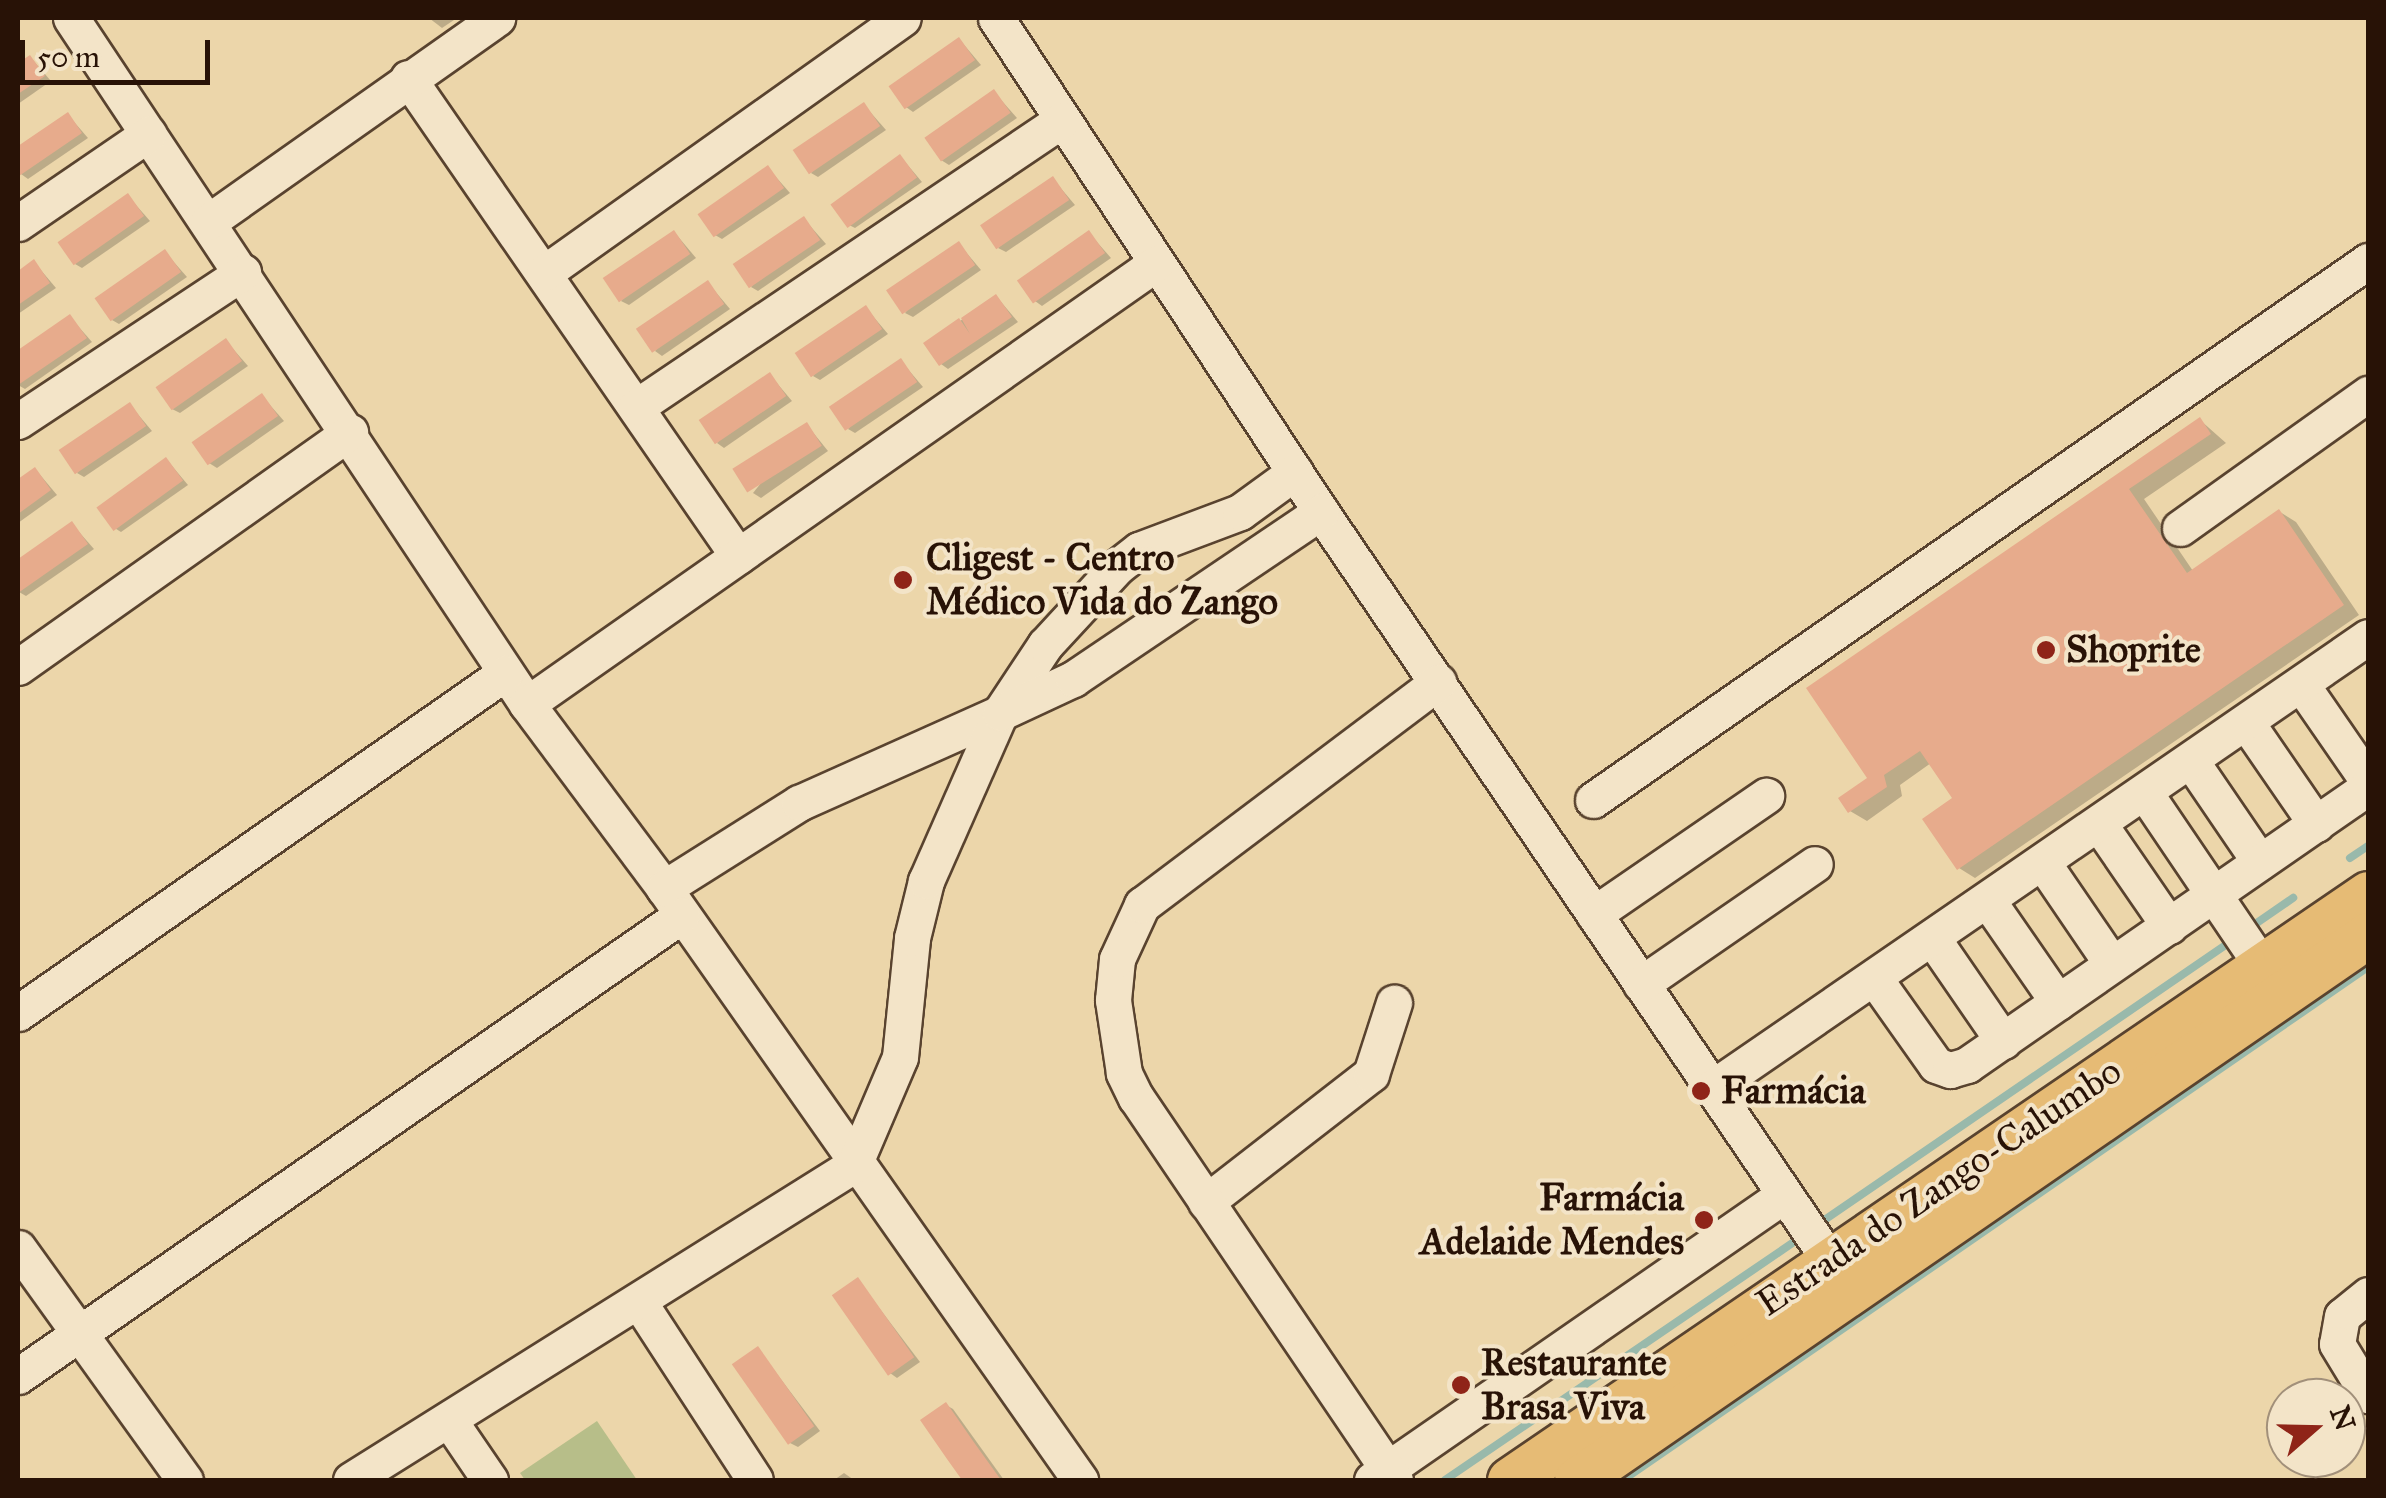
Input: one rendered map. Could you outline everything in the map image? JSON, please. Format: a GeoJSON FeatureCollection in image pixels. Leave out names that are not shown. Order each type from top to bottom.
{"type":"FeatureCollection","features":[{"type":"Feature","properties":{"kind":"main road","name":"Estrada do Zango-Calumbo"},"geometry":{"type":"LineString","coordinates":[[1510,1480],[1808,1230],[2248,945],[2368,894]]}},
{"type":"Feature","properties":{"kind":"main road"},"geometry":{"type":"LineString","coordinates":[[1577,1480],[2368,935]]}},
{"type":"Feature","properties":{"kind":"street"},"geometry":{"type":"LineString","coordinates":[[72,18],[350,432],[505,673],[673,901],[854,1165],[1080,1480]]}},
{"type":"Feature","properties":{"kind":"street"},"geometry":{"type":"LineString","coordinates":[[208,222],[497,18]]}},
{"type":"Feature","properties":{"kind":"street"},"geometry":{"type":"LineString","coordinates":[[544,273],[903,18]]}},
{"type":"Feature","properties":{"kind":"street"},"geometry":{"type":"LineString","coordinates":[[996,18],[1155,264],[1438,682],[1641,984],[1808,1230],[1385,1477],[1124,1073],[1113,1000],[1127,928],[1142,906],[1438,682]]}},
{"type":"Feature","properties":{"kind":"street"},"geometry":{"type":"LineString","coordinates":[[408,78],[738,556]]}},
{"type":"Feature","properties":{"kind":"street"},"geometry":{"type":"LineString","coordinates":[[636,407],[1062,120]]}},
{"type":"Feature","properties":{"kind":"street"},"geometry":{"type":"LineString","coordinates":[[18,223],[148,134]]}},
{"type":"Feature","properties":{"kind":"street"},"geometry":{"type":"LineString","coordinates":[[1594,800],[2368,261]]}},
{"type":"Feature","properties":{"kind":"street"},"geometry":{"type":"LineString","coordinates":[[527,704],[1155,264]]}},
{"type":"Feature","properties":{"kind":"street"},"geometry":{"type":"LineString","coordinates":[[18,421],[242,272]]}},
{"type":"Feature","properties":{"kind":"street"},"geometry":{"type":"LineString","coordinates":[[2180,528],[2368,394]]}},
{"type":"Feature","properties":{"kind":"street"},"geometry":{"type":"LineString","coordinates":[[18,668],[350,432]]}},
{"type":"Feature","properties":{"kind":"street"},"geometry":{"type":"LineString","coordinates":[[351,1480],[854,1165],[900,1057],[912,938],[926,881],[1000,713],[1045,644],[1117,568],[1165,541],[1240,512],[1295,472]]}},
{"type":"Feature","properties":{"kind":"street"},"geometry":{"type":"LineString","coordinates":[[1240,512],[1240,553]]}},
{"type":"Feature","properties":{"kind":"street"},"geometry":{"type":"LineString","coordinates":[[18,1376],[76,1338],[673,901],[799,803],[1073,679],[1202,593],[1240,553],[1322,512]]}},
{"type":"Feature","properties":{"kind":"street"},"geometry":{"type":"LineString","coordinates":[[1165,541],[1240,553]]}},
{"type":"Feature","properties":{"kind":"street"},"geometry":{"type":"LineString","coordinates":[[1712,1088],[2301,684],[2364,649]]}},
{"type":"Feature","properties":{"kind":"street"},"geometry":{"type":"LineString","coordinates":[[18,1012],[505,673]]}},
{"type":"Feature","properties":{"kind":"street"},"geometry":{"type":"LineString","coordinates":[[1876,979],[1936,1065],[1967,1066],[2316,824],[2368,784],[2301,684]]}},
{"type":"Feature","properties":{"kind":"street"},"geometry":{"type":"LineString","coordinates":[[2246,722],[2316,824]]}},
{"type":"Feature","properties":{"kind":"street"},"geometry":{"type":"LineString","coordinates":[[2190,761],[2260,862]]}},
{"type":"Feature","properties":{"kind":"street"},"geometry":{"type":"LineString","coordinates":[[2145,792],[2248,945]]}},
{"type":"Feature","properties":{"kind":"street"},"geometry":{"type":"LineString","coordinates":[[1594,914],[1766,796]]}},
{"type":"Feature","properties":{"kind":"street"},"geometry":{"type":"LineString","coordinates":[[2099,824],[2169,926]]}},
{"type":"Feature","properties":{"kind":"street"},"geometry":{"type":"LineString","coordinates":[[2043,862],[2112,964]]}},
{"type":"Feature","properties":{"kind":"street"},"geometry":{"type":"LineString","coordinates":[[1641,984],[1815,864]]}},
{"type":"Feature","properties":{"kind":"street"},"geometry":{"type":"LineString","coordinates":[[1988,901],[2058,1002]]}},
{"type":"Feature","properties":{"kind":"street"},"geometry":{"type":"LineString","coordinates":[[1933,939],[2003,1041]]}},
{"type":"Feature","properties":{"kind":"street"},"geometry":{"type":"LineString","coordinates":[[1206,1202],[1370,1074],[1394,1003]]}},
{"type":"Feature","properties":{"kind":"street"},"geometry":{"type":"LineString","coordinates":[[18,1248],[76,1338]]}},
{"type":"Feature","properties":{"kind":"street"},"geometry":{"type":"LineString","coordinates":[[18,1268],[185,1480]]}},
{"type":"Feature","properties":{"kind":"street"},"geometry":{"type":"LineString","coordinates":[[2368,1295],[2342,1316],[2337,1344],[2368,1395]]}},
{"type":"Feature","properties":{"kind":"street"},"geometry":{"type":"LineString","coordinates":[[639,1302],[755,1480]]}},
{"type":"Feature","properties":{"kind":"street"},"geometry":{"type":"LineString","coordinates":[[449,1420],[490,1480]]}},
{"type":"Feature","properties":{"kind":"green space"},"geometry":{"type":"Polygon","coordinates":[[[597,1421],[637,1480],[525,1480],[520,1473],[597,1421]]]}},
{"type":"Feature","properties":{"kind":"building"},"geometry":{"type":"Polygon","coordinates":[[[959,37],[975,60],[905,109],[889,86],[959,37]]]}},
{"type":"Feature","properties":{"kind":"building"},"geometry":{"type":"Polygon","coordinates":[[[30,55],[45,76],[18,94],[18,63],[30,55]]]}},
{"type":"Feature","properties":{"kind":"building"},"geometry":{"type":"Polygon","coordinates":[[[994,89],[1011,113],[941,162],[924,138],[994,89]]]}},
{"type":"Feature","properties":{"kind":"building"},"geometry":{"type":"Polygon","coordinates":[[[864,102],[880,126],[809,174],[793,150],[864,102]]]}},
{"type":"Feature","properties":{"kind":"building"},"geometry":{"type":"Polygon","coordinates":[[[68,112],[82,133],[19,176],[18,146],[68,112]]]}},
{"type":"Feature","properties":{"kind":"building"},"geometry":{"type":"Polygon","coordinates":[[[900,154],[917,177],[847,228],[830,205],[900,154]]]}},
{"type":"Feature","properties":{"kind":"building"},"geometry":{"type":"Polygon","coordinates":[[[768,165],[784,188],[714,237],[698,214],[768,165]]]}},
{"type":"Feature","properties":{"kind":"building"},"geometry":{"type":"Polygon","coordinates":[[[1053,176],[1069,200],[996,249],[980,225],[1053,176]]]}},
{"type":"Feature","properties":{"kind":"building"},"geometry":{"type":"Polygon","coordinates":[[[128,193],[144,216],[74,265],[58,242],[128,193]]]}},
{"type":"Feature","properties":{"kind":"building"},"geometry":{"type":"Polygon","coordinates":[[[804,216],[820,240],[749,288],[733,264],[804,216]]]}},
{"type":"Feature","properties":{"kind":"building"},"geometry":{"type":"Polygon","coordinates":[[[674,230],[690,254],[619,302],[603,278],[674,230]]]}},
{"type":"Feature","properties":{"kind":"building"},"geometry":{"type":"Polygon","coordinates":[[[1089,230],[1105,253],[1033,303],[1017,280],[1089,230]]]}},
{"type":"Feature","properties":{"kind":"building"},"geometry":{"type":"Polygon","coordinates":[[[959,241],[975,265],[902,314],[886,290],[959,241]]]}},
{"type":"Feature","properties":{"kind":"building"},"geometry":{"type":"Polygon","coordinates":[[[165,249],[181,272],[111,321],[95,298],[165,249]]]}},
{"type":"Feature","properties":{"kind":"building"},"geometry":{"type":"Polygon","coordinates":[[[34,259],[50,283],[18,305],[18,271],[34,259]]]}},
{"type":"Feature","properties":{"kind":"building"},"geometry":{"type":"Polygon","coordinates":[[[708,280],[724,304],[652,353],[636,329],[708,280]]]}},
{"type":"Feature","properties":{"kind":"building"},"geometry":{"type":"Polygon","coordinates":[[[996,294],[1012,317],[939,366],[923,343],[959,318],[970,334],[961,318],[996,294]]]}},
{"type":"Feature","properties":{"kind":"building"},"geometry":{"type":"Polygon","coordinates":[[[866,305],[882,329],[811,377],[795,353],[866,305]]]}},
{"type":"Feature","properties":{"kind":"building"},"geometry":{"type":"Polygon","coordinates":[[[70,314],[87,338],[18,385],[18,350],[70,314]]]}},
{"type":"Feature","properties":{"kind":"building"},"geometry":{"type":"Polygon","coordinates":[[[226,338],[242,361],[172,410],[156,387],[226,338]]]}},
{"type":"Feature","properties":{"kind":"building"},"geometry":{"type":"Polygon","coordinates":[[[901,358],[917,382],[845,431],[829,407],[901,358]]]}},
{"type":"Feature","properties":{"kind":"building"},"geometry":{"type":"Polygon","coordinates":[[[770,372],[786,396],[715,444],[699,420],[770,372]]]}},
{"type":"Feature","properties":{"kind":"building"},"geometry":{"type":"Polygon","coordinates":[[[262,393],[278,416],[208,465],[192,442],[262,393]]]}},
{"type":"Feature","properties":{"kind":"building"},"geometry":{"type":"Polygon","coordinates":[[[130,402],[146,426],[75,474],[59,450],[130,402]]]}},
{"type":"Feature","properties":{"kind":"building"},"geometry":{"type":"Polygon","coordinates":[[[2200,417],[2211,434],[2129,489],[2187,573],[2279,509],[2344,605],[1957,870],[1922,819],[1952,798],[1920,751],[1884,775],[1887,787],[1848,813],[1838,798],[1867,778],[1806,688],[2200,417]]]}},
{"type":"Feature","properties":{"kind":"building"},"geometry":{"type":"Polygon","coordinates":[[[807,422],[822,446],[747,492],[732,469],[807,422]]]}},
{"type":"Feature","properties":{"kind":"building"},"geometry":{"type":"Polygon","coordinates":[[[166,457],[183,480],[113,531],[96,508],[166,457]]]}},
{"type":"Feature","properties":{"kind":"building"},"geometry":{"type":"Polygon","coordinates":[[[35,467],[51,490],[18,514],[18,479],[35,467]]]}},
{"type":"Feature","properties":{"kind":"building"},"geometry":{"type":"Polygon","coordinates":[[[72,521],[88,544],[18,593],[18,559],[72,521]]]}},
{"type":"Feature","properties":{"kind":"building"},"geometry":{"type":"Polygon","coordinates":[[[858,1277],[914,1357],[888,1376],[832,1295],[858,1277]]]}},
{"type":"Feature","properties":{"kind":"building"},"geometry":{"type":"Polygon","coordinates":[[[758,1346],[814,1426],[788,1445],[732,1364],[758,1346]]]}},
{"type":"Feature","properties":{"kind":"building"},"geometry":{"type":"Polygon","coordinates":[[[946,1402],[1001,1480],[962,1480],[947,1459],[920,1420],[946,1402]]]}},
{"type":"Feature","properties":{"kind":"waterway"},"geometry":{"type":"LineString","coordinates":[[2350,858],[2368,846]]}},
{"type":"Feature","properties":{"kind":"waterway"},"geometry":{"type":"LineString","coordinates":[[2248,929],[2293,898]]}},
{"type":"Feature","properties":{"kind":"waterway"},"geometry":{"type":"LineString","coordinates":[[1820,1223],[2233,940]]}},
{"type":"Feature","properties":{"kind":"waterway"},"geometry":{"type":"LineString","coordinates":[[1623,1480],[2368,967]]}},
{"type":"Feature","properties":{"kind":"waterway"},"geometry":{"type":"LineString","coordinates":[[1445,1480],[1795,1241]]}},
{"type":"Feature","properties":{"kind":"place","name":"Cligest - Centro Médico Vida do Zango"},"geometry":{"type":"Point","coordinates":[903,580]}},
{"type":"Feature","properties":{"kind":"place","name":"Shoprite"},"geometry":{"type":"Point","coordinates":[2046,650]}},
{"type":"Feature","properties":{"kind":"place","name":"Farmácia"},"geometry":{"type":"Point","coordinates":[1701,1091]}},
{"type":"Feature","properties":{"kind":"place","name":"Farmácia Adelaide Mendes"},"geometry":{"type":"Point","coordinates":[1704,1220]}},
{"type":"Feature","properties":{"kind":"place","name":"Restaurante Brasa Viva"},"geometry":{"type":"Point","coordinates":[1461,1385]}}]}
